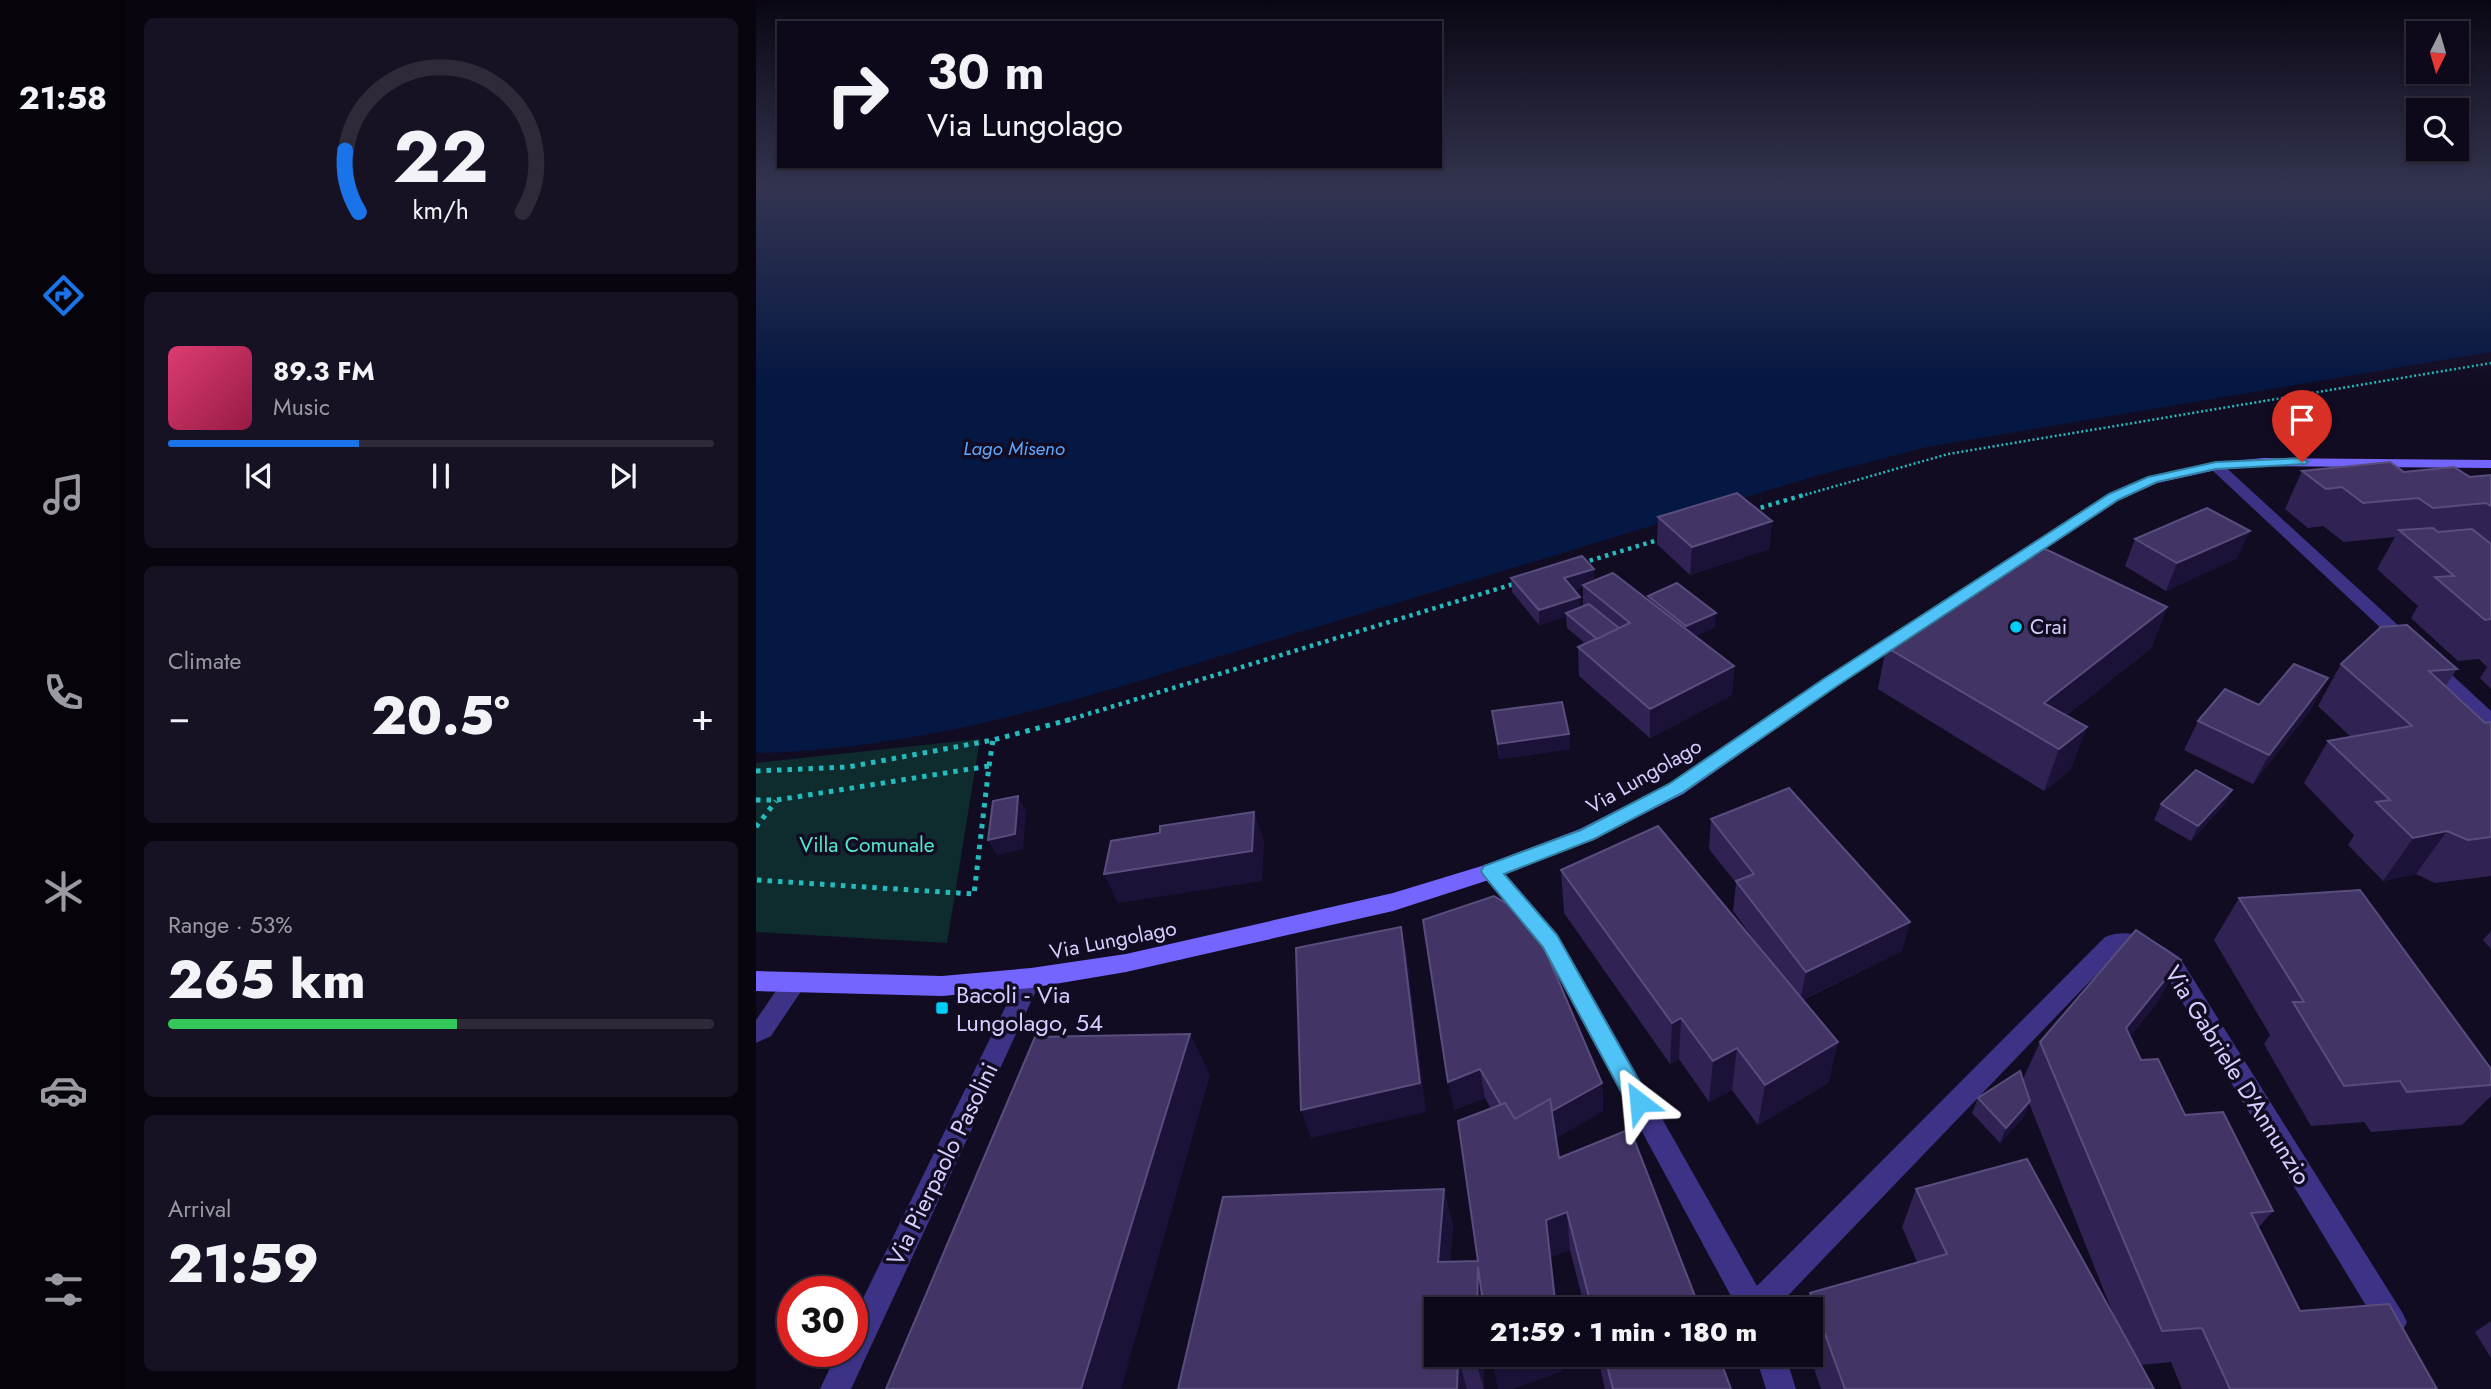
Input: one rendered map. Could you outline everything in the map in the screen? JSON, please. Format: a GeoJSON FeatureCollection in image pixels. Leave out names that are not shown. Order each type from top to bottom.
{"type":"FeatureCollection","features":[{"type":"Feature","properties":{"kind":"main road","name":"Via Lungolago"},"geometry":{"type":"LineString","coordinates":[[756,981],[942,986],[1031,978],[1126,963],[1393,902],[1491,871],[1587,834],[1676,789],[1842,674],[2114,497],[2153,480],[2216,466],[2264,462],[2491,464]]}},
{"type":"Feature","properties":{"kind":"street"},"geometry":{"type":"LineString","coordinates":[[2216,466],[2491,721]]}},
{"type":"Feature","properties":{"kind":"street","name":"Via Gabriele D'Annunzio"},"geometry":{"type":"LineString","coordinates":[[1491,871],[1550,941],[1747,1297]]}},
{"type":"Feature","properties":{"kind":"street","name":"Via Gabriele D'Annunzio"},"geometry":{"type":"LineString","coordinates":[[1766,1297],[2113,943],[2143,944],[2172,965],[2404,1342]]}},
{"type":"Feature","properties":{"kind":"street","name":"Via Pierpaolo Pasolini"},"geometry":{"type":"LineString","coordinates":[[835,1389],[1031,978]]}},
{"type":"Feature","properties":{"kind":"street"},"geometry":{"type":"LineString","coordinates":[[756,1032],[762,1029],[794,983]]}},
{"type":"Feature","properties":{"kind":"street"},"geometry":{"type":"LineString","coordinates":[[1773,1367],[1781,1389]]}},
{"type":"Feature","properties":{"kind":"path"},"geometry":{"type":"LineString","coordinates":[[1742,514],[1948,454],[2491,363]]}},
{"type":"Feature","properties":{"kind":"path"},"geometry":{"type":"LineString","coordinates":[[1571,566],[1663,538]]}},
{"type":"Feature","properties":{"kind":"path"},"geometry":{"type":"LineString","coordinates":[[756,771],[848,767],[993,740],[1083,716],[1518,582]]}},
{"type":"Feature","properties":{"kind":"path"},"geometry":{"type":"LineString","coordinates":[[756,880],[974,894],[993,740]]}},
{"type":"Feature","properties":{"kind":"path"},"geometry":{"type":"LineString","coordinates":[[756,800],[777,800],[989,766]]}},
{"type":"Feature","properties":{"kind":"path"},"geometry":{"type":"LineString","coordinates":[[756,827],[777,800]]}},
{"type":"Feature","properties":{"kind":"green space","name":"Villa Comunale"},"geometry":{"type":"Polygon","coordinates":[[[980,739],[947,943],[756,932],[756,763],[980,739]]]}},
{"type":"Feature","properties":{"kind":"water","name":"Lago Miseno"},"geometry":{"type":"Polygon","coordinates":[[[756,254],[2491,254],[2491,352],[1927,447],[1812,477],[1144,680],[1016,715],[887,741],[756,753],[756,254]]]}},
{"type":"Feature","properties":{"kind":"building"},"geometry":{"type":"Polygon","coordinates":[[[2390,462],[2404,472],[2454,467],[2470,477],[2491,475],[2491,506],[2486,503],[2433,508],[2418,498],[2363,503],[2342,487],[2326,489],[2302,471],[2390,462]]]}},
{"type":"Feature","properties":{"kind":"building"},"geometry":{"type":"Polygon","coordinates":[[[1737,493],[1772,521],[1692,547],[1658,517],[1737,493]]]}},
{"type":"Feature","properties":{"kind":"building"},"geometry":{"type":"Polygon","coordinates":[[[2207,508],[2250,531],[2177,563],[2135,539],[2207,508]]]}},
{"type":"Feature","properties":{"kind":"building"},"geometry":{"type":"Polygon","coordinates":[[[2433,528],[2438,532],[2472,529],[2491,544],[2491,619],[2485,620],[2435,577],[2454,576],[2399,530],[2433,528]]]}},
{"type":"Feature","properties":{"kind":"building"},"geometry":{"type":"Polygon","coordinates":[[[2041,547],[2167,607],[2044,703],[2087,727],[2059,749],[1886,647],[2041,547]]]}},
{"type":"Feature","properties":{"kind":"building"},"geometry":{"type":"Polygon","coordinates":[[[1582,556],[1594,569],[1564,578],[1580,597],[1539,610],[1511,578],[1582,556]]]}},
{"type":"Feature","properties":{"kind":"building"},"geometry":{"type":"Polygon","coordinates":[[[1613,573],[1734,666],[1650,709],[1578,647],[1630,623],[1583,585],[1613,573]]]}},
{"type":"Feature","properties":{"kind":"building"},"geometry":{"type":"Polygon","coordinates":[[[1677,583],[1716,613],[1686,626],[1648,596],[1677,583]]]}},
{"type":"Feature","properties":{"kind":"building"},"geometry":{"type":"Polygon","coordinates":[[[1589,604],[1619,628],[1597,639],[1566,613],[1589,604]]]}},
{"type":"Feature","properties":{"kind":"building"},"geometry":{"type":"Polygon","coordinates":[[[2407,625],[2457,669],[2429,671],[2485,723],[2491,722],[2491,837],[2468,840],[2447,831],[2413,838],[2376,802],[2390,800],[2328,741],[2412,726],[2341,664],[2381,627],[2407,625]]]}},
{"type":"Feature","properties":{"kind":"building"},"geometry":{"type":"Polygon","coordinates":[[[2294,664],[2328,678],[2269,755],[2198,721],[2225,689],[2259,705],[2294,664]]]}},
{"type":"Feature","properties":{"kind":"building"},"geometry":{"type":"Polygon","coordinates":[[[1562,702],[1569,734],[1498,744],[1492,711],[1562,702]]]}},
{"type":"Feature","properties":{"kind":"building"},"geometry":{"type":"Polygon","coordinates":[[[2196,770],[2232,790],[2198,826],[2161,804],[2196,770]]]}},
{"type":"Feature","properties":{"kind":"building"},"geometry":{"type":"Polygon","coordinates":[[[1789,788],[1910,922],[1806,972],[1736,881],[1754,874],[1711,819],[1789,788]]]}},
{"type":"Feature","properties":{"kind":"building"},"geometry":{"type":"Polygon","coordinates":[[[1018,796],[1015,834],[988,840],[993,801],[1018,796]]]}},
{"type":"Feature","properties":{"kind":"building"},"geometry":{"type":"Polygon","coordinates":[[[1254,812],[1252,851],[1104,874],[1111,841],[1160,833],[1160,826],[1254,812]]]}},
{"type":"Feature","properties":{"kind":"building"},"geometry":{"type":"Polygon","coordinates":[[[1658,826],[1838,1042],[1765,1085],[1737,1048],[1713,1061],[1681,1018],[1672,1023],[1561,870],[1658,826]]]}},
{"type":"Feature","properties":{"kind":"building"},"geometry":{"type":"Polygon","coordinates":[[[2360,890],[2491,1069],[2491,1085],[2407,1092],[2400,1081],[2344,1086],[2293,1002],[2304,1002],[2239,898],[2360,890]]]}},
{"type":"Feature","properties":{"kind":"building"},"geometry":{"type":"Polygon","coordinates":[[[1494,896],[1532,919],[1602,1083],[1552,1111],[1550,1099],[1515,1119],[1505,1103],[1501,1105],[1480,1069],[1448,1082],[1423,920],[1494,896]]]}},
{"type":"Feature","properties":{"kind":"building"},"geometry":{"type":"Polygon","coordinates":[[[1401,927],[1420,1083],[1301,1110],[1296,948],[1401,927]]]}},
{"type":"Feature","properties":{"kind":"building"},"geometry":{"type":"Polygon","coordinates":[[[2136,930],[2181,960],[2126,1028],[2141,1060],[2158,1059],[2185,1115],[2223,1112],[2273,1211],[2251,1213],[2300,1311],[2389,1304],[2437,1389],[2230,1389],[2202,1328],[2162,1331],[2040,1042],[2136,930]]]}},
{"type":"Feature","properties":{"kind":"building"},"geometry":{"type":"Polygon","coordinates":[[[1190,1034],[1081,1389],[886,1389],[1035,1037],[1190,1034]]]}},
{"type":"Feature","properties":{"kind":"building"},"geometry":{"type":"Polygon","coordinates":[[[2020,1071],[2030,1101],[2006,1128],[1978,1098],[2020,1071]]]}},
{"type":"Feature","properties":{"kind":"building"},"geometry":{"type":"Polygon","coordinates":[[[1550,1099],[1559,1158],[1630,1129],[1695,1297],[1589,1297],[1567,1212],[1546,1220],[1555,1297],[1482,1297],[1478,1267],[1477,1297],[1424,1297],[1424,1367],[1458,1367],[1457,1389],[1178,1389],[1223,1197],[1444,1189],[1438,1262],[1478,1261],[1458,1121],[1505,1103],[1515,1119],[1550,1099]]]}},
{"type":"Feature","properties":{"kind":"building"},"geometry":{"type":"Polygon","coordinates":[[[2027,1159],[2154,1389],[1845,1389],[1823,1329],[1823,1297],[1811,1297],[1810,1293],[1947,1254],[1916,1189],[2027,1159]]]}},
{"type":"Feature","properties":{"kind":"building"},"geometry":{"type":"Polygon","coordinates":[[[1607,1367],[1723,1367],[1731,1389],[1613,1389],[1607,1367]]]}},
{"type":"Feature","properties":{"kind":"place","name":"Crai"},"geometry":{"type":"Point","coordinates":[2016,627]}},
{"type":"Feature","properties":{"kind":"place","name":"Bacoli - Via Lungolago, 54"},"geometry":{"type":"Point","coordinates":[942,1008]}},
{"type":"Feature","properties":{"kind":"route"},"geometry":{"type":"LineString","coordinates":[[1639,1102],[1550,941],[1491,871],[1587,834],[1676,789],[1831,682],[2114,497],[2153,480],[2216,466],[2302,462]]}}]}
